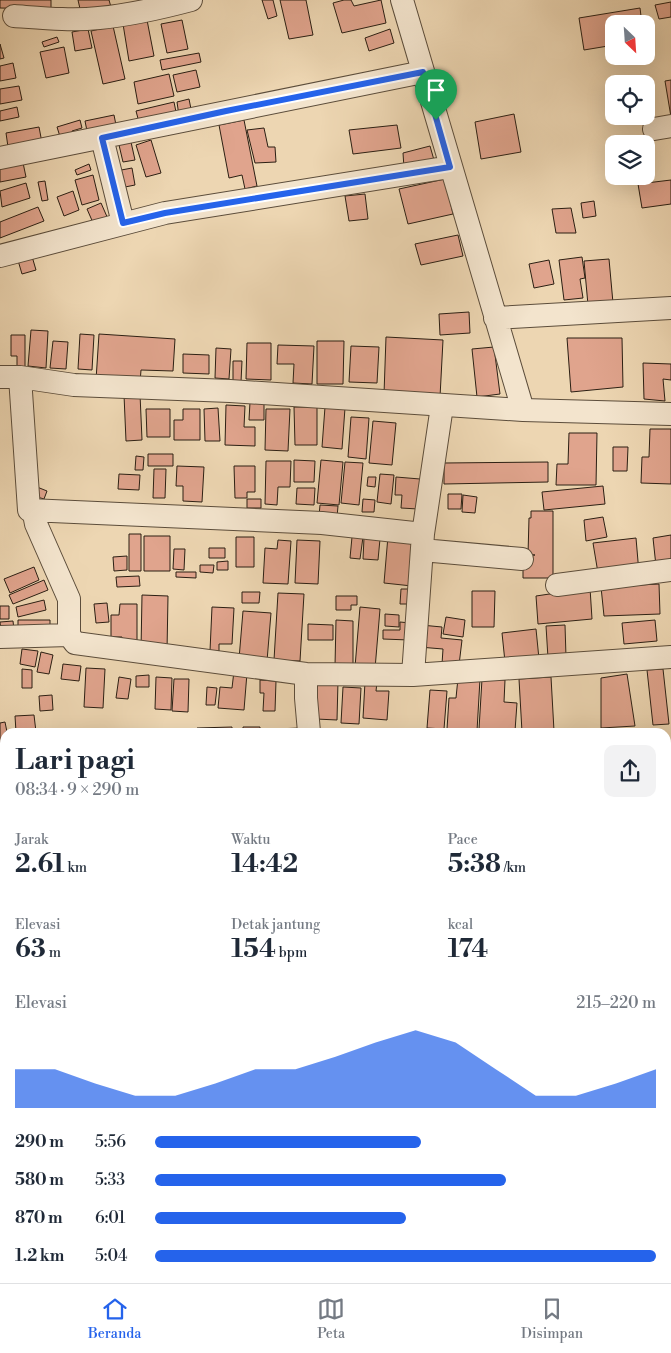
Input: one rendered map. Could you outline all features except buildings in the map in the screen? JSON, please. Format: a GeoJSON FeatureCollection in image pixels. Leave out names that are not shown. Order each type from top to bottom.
{"type":"FeatureCollection","features":[{"type":"Feature","properties":{"kind":"street"},"geometry":{"type":"LineString","coordinates":[[14,16],[71,19],[99,18],[151,10],[191,0]]}},
{"type":"Feature","properties":{"kind":"street"},"geometry":{"type":"LineString","coordinates":[[402,0],[523,410]]}},
{"type":"Feature","properties":{"kind":"street"},"geometry":{"type":"LineString","coordinates":[[0,158],[423,72]]}},
{"type":"Feature","properties":{"kind":"street"},"geometry":{"type":"LineString","coordinates":[[102,138],[123,223]]}},
{"type":"Feature","properties":{"kind":"street"},"geometry":{"type":"LineString","coordinates":[[0,256],[165,213],[450,167]]}},
{"type":"Feature","properties":{"kind":"street"},"geometry":{"type":"LineString","coordinates":[[495,318],[671,308]]}},
{"type":"Feature","properties":{"kind":"street"},"geometry":{"type":"LineString","coordinates":[[671,414],[523,410],[442,406],[230,390],[74,385],[5,374],[29,510],[34,514],[36,524],[69,599],[69,635],[75,643],[306,674],[413,675],[671,657]]}},
{"type":"Feature","properties":{"kind":"street"},"geometry":{"type":"LineString","coordinates":[[413,675],[423,542],[442,406]]}},
{"type":"Feature","properties":{"kind":"street"},"geometry":{"type":"LineString","coordinates":[[29,510],[322,523],[522,559]]}},
{"type":"Feature","properties":{"kind":"street"},"geometry":{"type":"LineString","coordinates":[[557,585],[671,570]]}},
{"type":"Feature","properties":{"kind":"street"},"geometry":{"type":"LineString","coordinates":[[0,637],[69,635]]}},
{"type":"Feature","properties":{"kind":"street"},"geometry":{"type":"LineString","coordinates":[[306,674],[309,728]]}},
{"type":"Feature","properties":{"kind":"route"},"geometry":{"type":"LineString","coordinates":[[423,72],[436,120],[450,167],[165,213],[123,223],[102,138],[423,72]]}}]}
